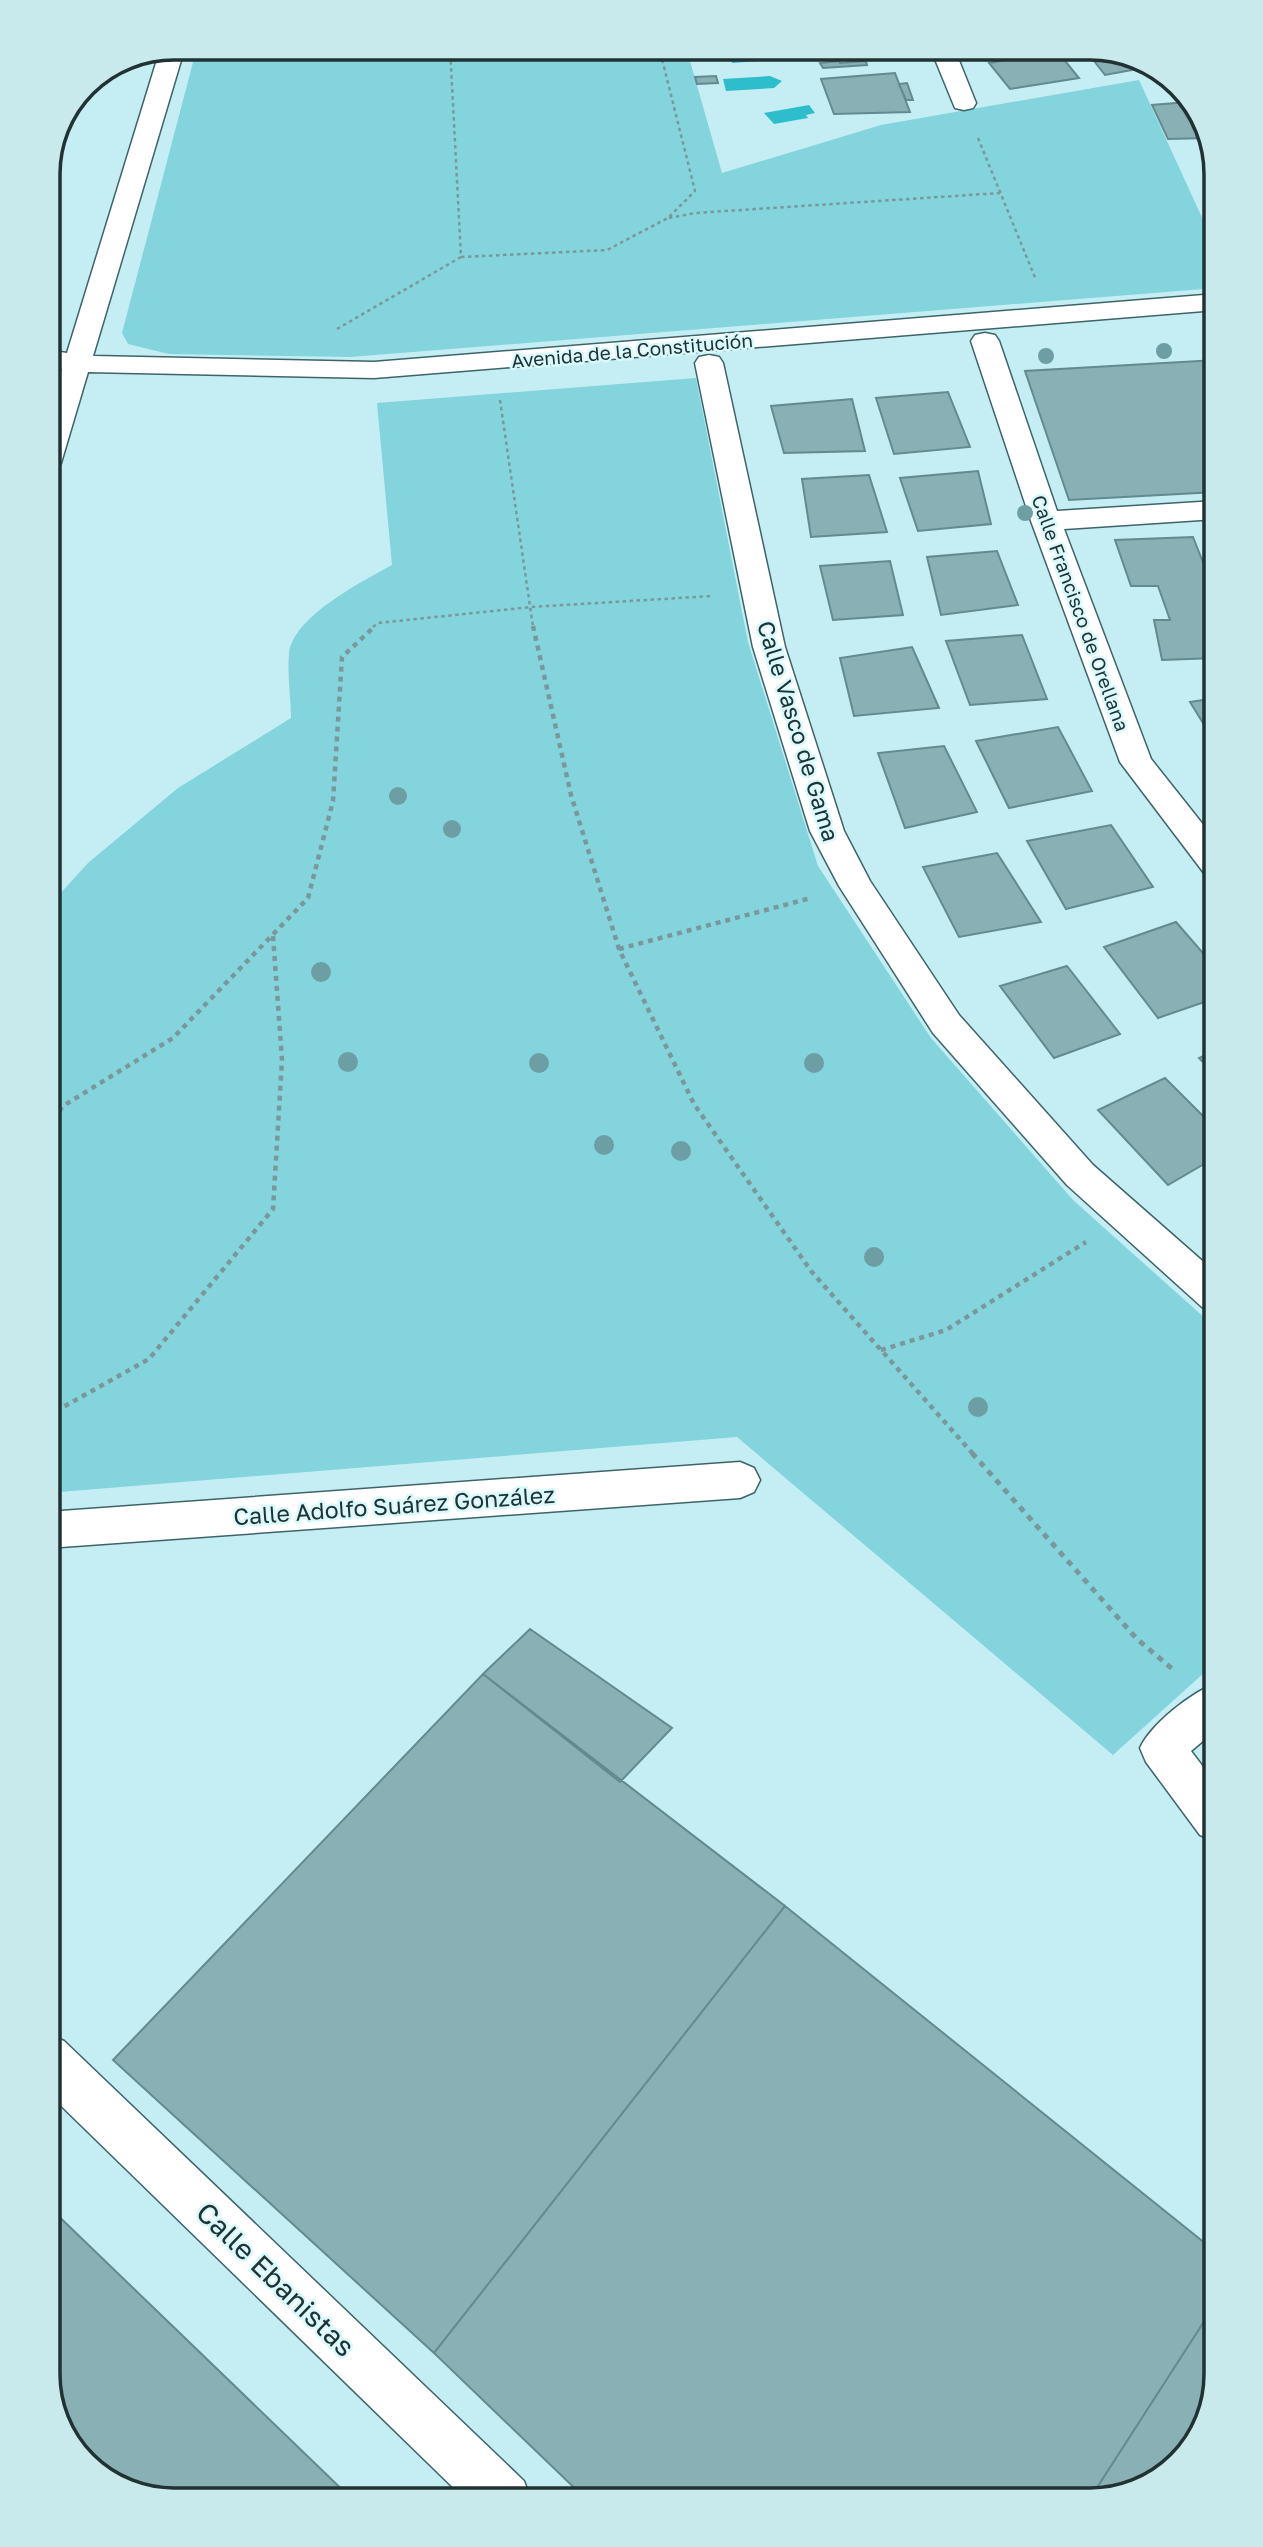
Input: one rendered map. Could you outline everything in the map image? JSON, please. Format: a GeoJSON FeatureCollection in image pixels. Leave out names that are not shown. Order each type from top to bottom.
{"type":"FeatureCollection","features":[{"type":"Feature","properties":{"kind":"street"},"geometry":{"type":"LineString","coordinates":[[60,402],[65,378],[169,60]]}},
{"type":"Feature","properties":{"kind":"street"},"geometry":{"type":"LineString","coordinates":[[948,60],[964,103]]}},
{"type":"Feature","properties":{"kind":"street","name":"Avenida de la Constitución"},"geometry":{"type":"LineString","coordinates":[[65,378],[275,370],[374,370],[1204,303]]}},
{"type":"Feature","properties":{"kind":"street","name":"Avenida de la Constitución"},"geometry":{"type":"LineString","coordinates":[[65,378],[362,392],[1204,323]]}},
{"type":"Feature","properties":{"kind":"street","name":"Calle Francisco de Orellana"},"geometry":{"type":"LineString","coordinates":[[985,341],[1046,521],[1136,762],[1204,850]]}},
{"type":"Feature","properties":{"kind":"street","name":"Calle Vasco de Gama"},"geometry":{"type":"LineString","coordinates":[[709,363],[769,647],[827,831],[856,886],[946,1024],[1080,1175],[1204,1285]]}},
{"type":"Feature","properties":{"kind":"street"},"geometry":{"type":"LineString","coordinates":[[1046,521],[1204,511]]}},
{"type":"Feature","properties":{"kind":"street","name":"Calle Adolfo Suárez González"},"geometry":{"type":"LineString","coordinates":[[60,1529],[740,1480]]}},
{"type":"Feature","properties":{"kind":"street"},"geometry":{"type":"LineString","coordinates":[[1204,1712],[1162,1748],[1204,1804]]}},
{"type":"Feature","properties":{"kind":"street","name":"Calle Ebanistas"},"geometry":{"type":"LineString","coordinates":[[60,2072],[492,2487]]}},
{"type":"Feature","properties":{"kind":"path"},"geometry":{"type":"LineString","coordinates":[[451,60],[461,257]]}},
{"type":"Feature","properties":{"kind":"path"},"geometry":{"type":"LineString","coordinates":[[662,60],[695,191],[668,218]]}},
{"type":"Feature","properties":{"kind":"path"},"geometry":{"type":"LineString","coordinates":[[964,103],[1050,316]]}},
{"type":"Feature","properties":{"kind":"path"},"geometry":{"type":"LineString","coordinates":[[275,370],[304,349],[461,257],[607,250],[668,218],[695,213],[1000,193]]}},
{"type":"Feature","properties":{"kind":"path"},"geometry":{"type":"LineString","coordinates":[[497,381],[531,607],[571,794],[619,948],[694,1104],[811,1271],[1137,1639],[1204,1694]]}},
{"type":"Feature","properties":{"kind":"path"},"geometry":{"type":"LineString","coordinates":[[60,1110],[173,1038],[308,898],[333,801],[342,657],[378,623],[531,607],[758,593]]}},
{"type":"Feature","properties":{"kind":"path"},"geometry":{"type":"LineString","coordinates":[[619,948],[856,886]]}},
{"type":"Feature","properties":{"kind":"path"},"geometry":{"type":"LineString","coordinates":[[60,1409],[149,1359],[273,1209],[282,1060],[273,935]]}},
{"type":"Feature","properties":{"kind":"path"},"geometry":{"type":"LineString","coordinates":[[881,1350],[946,1330],[1126,1217]]}},
{"type":"Feature","properties":{"kind":"shaded area"},"geometry":{"type":"Polygon","coordinates":[[[194,60],[690,60],[722,173],[881,125],[1139,80],[1204,222],[1204,289],[350,357],[169,354],[128,344],[122,333],[194,60]]]}},
{"type":"Feature","properties":{"kind":"shaded area"},"geometry":{"type":"Polygon","coordinates":[[[731,60],[772,60],[732,63],[731,60]]]}},
{"type":"Feature","properties":{"kind":"shaded area"},"geometry":{"type":"Polygon","coordinates":[[[770,76],[782,81],[774,88],[726,91],[723,79],[770,76]]]}},
{"type":"Feature","properties":{"kind":"shaded area"},"geometry":{"type":"Polygon","coordinates":[[[809,105],[815,113],[806,115],[808,118],[774,124],[764,113],[809,105]]]}},
{"type":"Feature","properties":{"kind":"shaded area"},"geometry":{"type":"Polygon","coordinates":[[[696,378],[748,642],[818,866],[931,1038],[1073,1200],[1204,1317],[1204,1673],[1113,1755],[737,1437],[60,1492],[60,894],[88,863],[178,788],[291,718],[289,654],[293,640],[315,614],[364,580],[392,565],[377,403],[696,378]]]}},
{"type":"Feature","properties":{"kind":"building"},"geometry":{"type":"Polygon","coordinates":[[[1006,60],[1064,60],[1079,78],[1010,89],[989,63],[1006,60]]]}},
{"type":"Feature","properties":{"kind":"building"},"geometry":{"type":"Polygon","coordinates":[[[1093,60],[1136,69],[1105,75],[1093,60]]]}},
{"type":"Feature","properties":{"kind":"building"},"geometry":{"type":"Polygon","coordinates":[[[866,61],[867,65],[823,68],[820,63],[866,61]]]}},
{"type":"Feature","properties":{"kind":"building"},"geometry":{"type":"Polygon","coordinates":[[[895,73],[910,112],[834,114],[821,79],[895,73]]]}},
{"type":"Feature","properties":{"kind":"building"},"geometry":{"type":"Polygon","coordinates":[[[716,76],[718,83],[697,84],[695,77],[716,76]]]}},
{"type":"Feature","properties":{"kind":"building"},"geometry":{"type":"Polygon","coordinates":[[[907,83],[913,100],[906,100],[899,84],[907,83]]]}},
{"type":"Feature","properties":{"kind":"building"},"geometry":{"type":"Polygon","coordinates":[[[1179,103],[1197,138],[1168,139],[1152,105],[1179,103]]]}},
{"type":"Feature","properties":{"kind":"building"},"geometry":{"type":"Polygon","coordinates":[[[1204,361],[1204,493],[1069,500],[1025,371],[1204,361]]]}},
{"type":"Feature","properties":{"kind":"building"},"geometry":{"type":"Polygon","coordinates":[[[948,392],[970,447],[894,454],[876,398],[948,392]]]}},
{"type":"Feature","properties":{"kind":"building"},"geometry":{"type":"Polygon","coordinates":[[[852,399],[865,451],[784,453],[771,406],[852,399]]]}},
{"type":"Feature","properties":{"kind":"building"},"geometry":{"type":"Polygon","coordinates":[[[978,471],[991,524],[918,531],[900,478],[978,471]]]}},
{"type":"Feature","properties":{"kind":"building"},"geometry":{"type":"Polygon","coordinates":[[[869,475],[887,532],[811,537],[802,479],[869,475]]]}},
{"type":"Feature","properties":{"kind":"building"},"geometry":{"type":"Polygon","coordinates":[[[1193,537],[1204,565],[1204,658],[1162,660],[1154,620],[1170,620],[1158,586],[1131,586],[1115,540],[1193,537]]]}},
{"type":"Feature","properties":{"kind":"building"},"geometry":{"type":"Polygon","coordinates":[[[997,551],[1018,605],[941,615],[927,557],[997,551]]]}},
{"type":"Feature","properties":{"kind":"building"},"geometry":{"type":"Polygon","coordinates":[[[890,561],[903,615],[833,620],[820,566],[890,561]]]}},
{"type":"Feature","properties":{"kind":"building"},"geometry":{"type":"Polygon","coordinates":[[[1022,635],[1047,699],[970,705],[946,641],[1022,635]]]}},
{"type":"Feature","properties":{"kind":"building"},"geometry":{"type":"Polygon","coordinates":[[[912,647],[939,708],[854,716],[840,658],[912,647]]]}},
{"type":"Feature","properties":{"kind":"building"},"geometry":{"type":"Polygon","coordinates":[[[1204,700],[1204,725],[1190,702],[1204,700]]]}},
{"type":"Feature","properties":{"kind":"building"},"geometry":{"type":"Polygon","coordinates":[[[1058,727],[1092,791],[1009,808],[976,741],[1058,727]]]}},
{"type":"Feature","properties":{"kind":"building"},"geometry":{"type":"Polygon","coordinates":[[[944,746],[977,812],[905,828],[878,753],[944,746]]]}},
{"type":"Feature","properties":{"kind":"building"},"geometry":{"type":"Polygon","coordinates":[[[1111,825],[1153,887],[1066,909],[1027,841],[1111,825]]]}},
{"type":"Feature","properties":{"kind":"building"},"geometry":{"type":"Polygon","coordinates":[[[997,853],[1041,922],[959,937],[923,867],[997,853]]]}},
{"type":"Feature","properties":{"kind":"building"},"geometry":{"type":"Polygon","coordinates":[[[1176,922],[1204,954],[1204,1002],[1158,1018],[1104,947],[1176,922]]]}},
{"type":"Feature","properties":{"kind":"building"},"geometry":{"type":"Polygon","coordinates":[[[1067,966],[1120,1034],[1054,1058],[1000,986],[1067,966]]]}},
{"type":"Feature","properties":{"kind":"building"},"geometry":{"type":"Polygon","coordinates":[[[1165,1078],[1204,1117],[1204,1164],[1168,1185],[1098,1110],[1165,1078]]]}},
{"type":"Feature","properties":{"kind":"building"},"geometry":{"type":"Polygon","coordinates":[[[530,1629],[672,1728],[620,1782],[483,1674],[530,1629]]]}},
{"type":"Feature","properties":{"kind":"building"},"geometry":{"type":"Polygon","coordinates":[[[483,1674],[785,1906],[434,2353],[113,2060],[483,1674]]]}},
{"type":"Feature","properties":{"kind":"building"},"geometry":{"type":"Polygon","coordinates":[[[785,1906],[1204,2242],[1204,2322],[1097,2487],[574,2487],[434,2353],[785,1906]]]}},
{"type":"Feature","properties":{"kind":"building"},"geometry":{"type":"Polygon","coordinates":[[[60,2218],[340,2487],[166,2487],[123,2476],[98,2459],[79,2437],[68,2417],[62,2395],[60,2218]]]}},
{"type":"Feature","properties":{"kind":"building"},"geometry":{"type":"Polygon","coordinates":[[[1204,2322],[1203,2388],[1195,2417],[1184,2437],[1165,2459],[1146,2472],[1133,2479],[1097,2487],[1204,2322]]]}}]}
